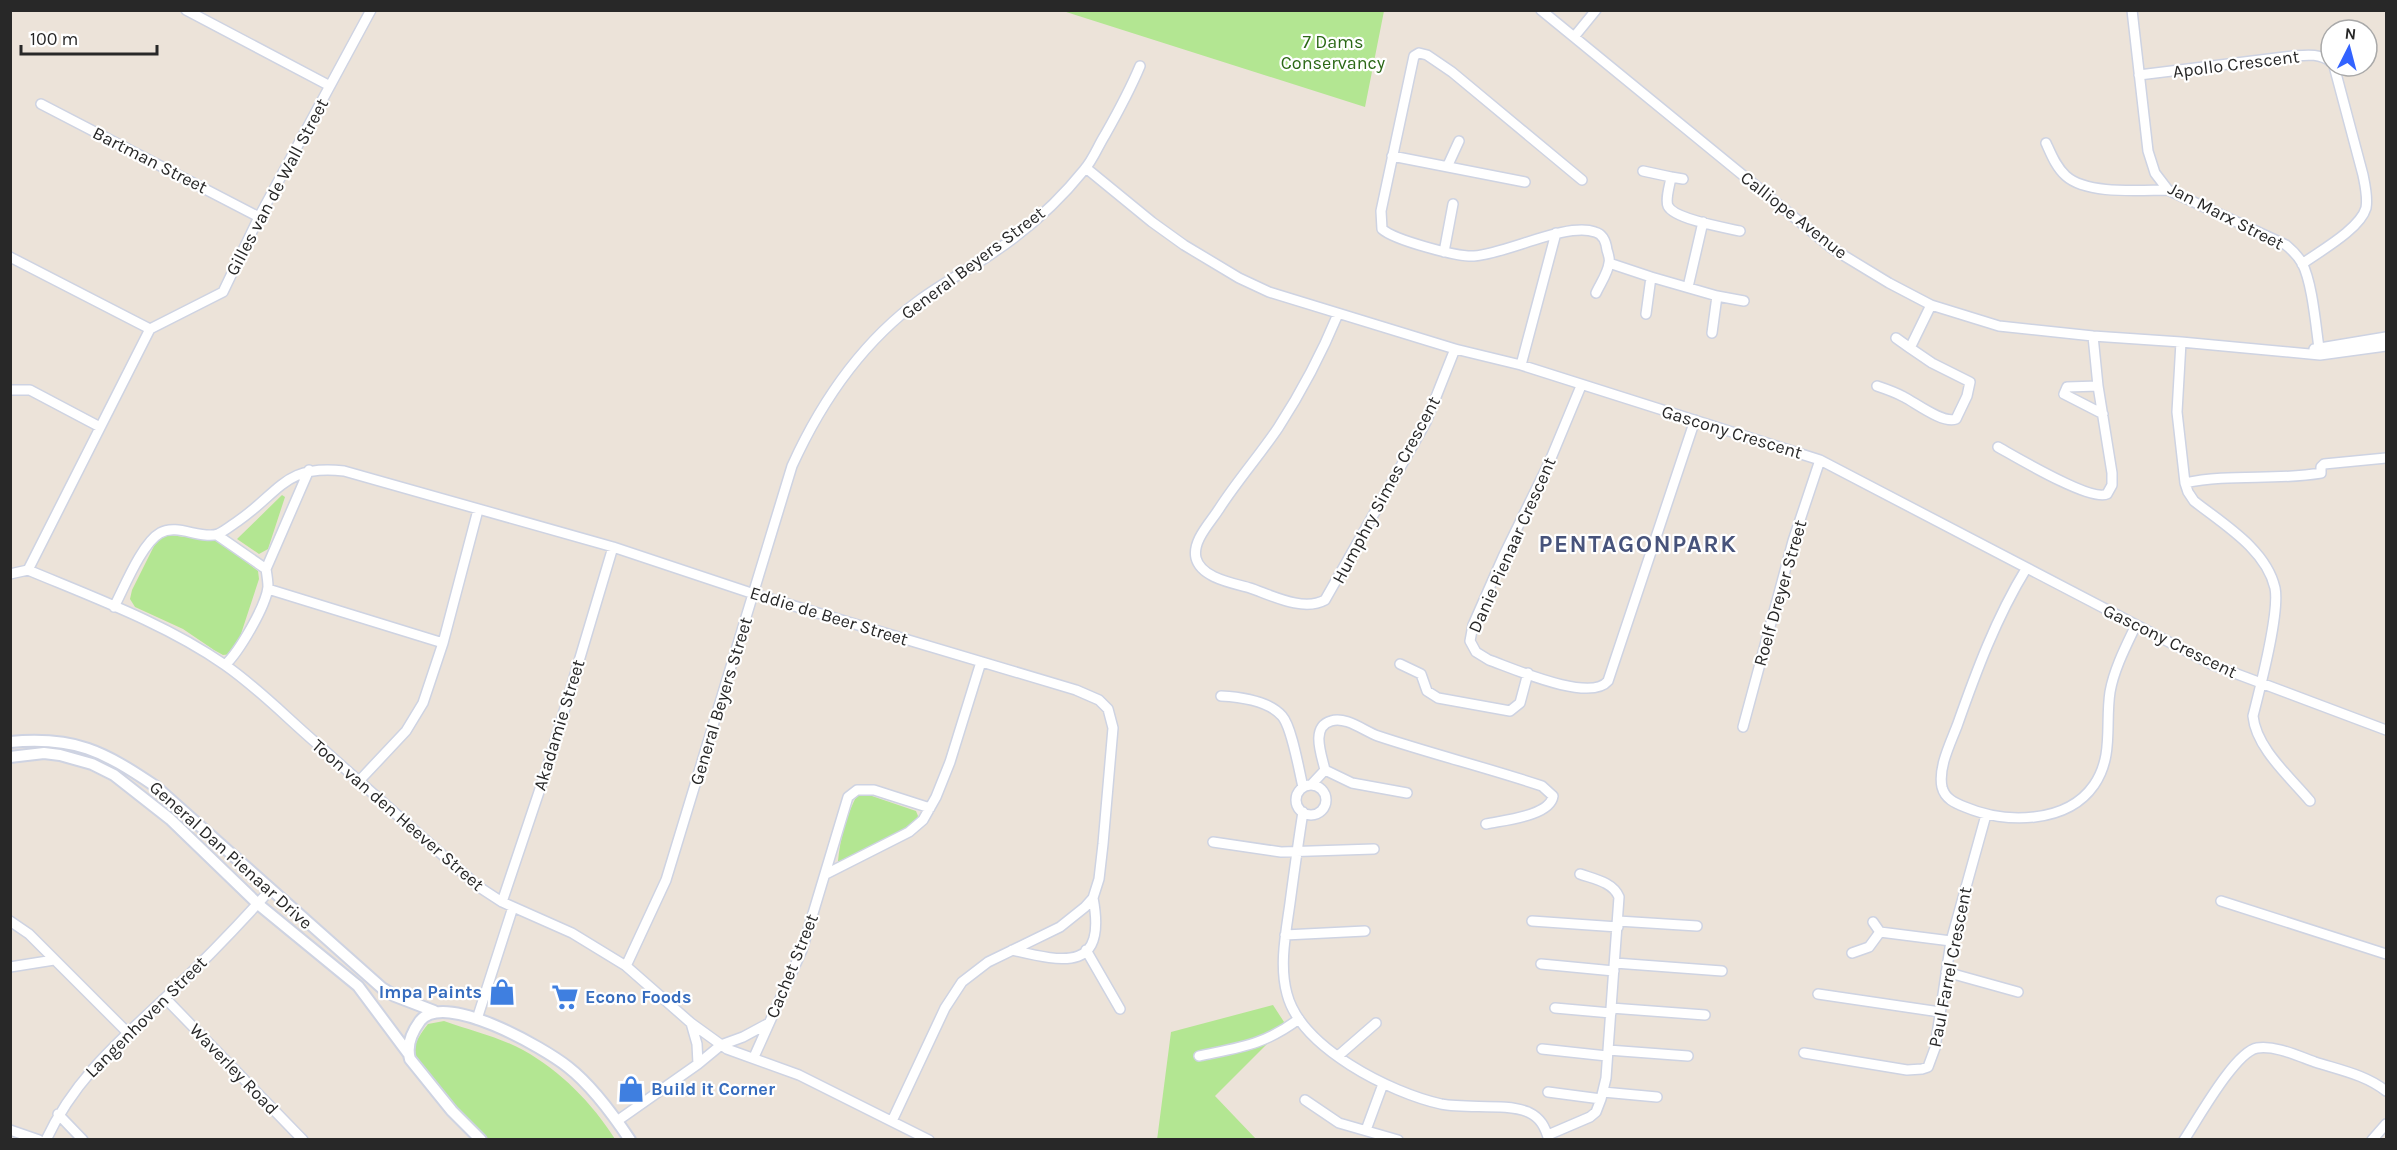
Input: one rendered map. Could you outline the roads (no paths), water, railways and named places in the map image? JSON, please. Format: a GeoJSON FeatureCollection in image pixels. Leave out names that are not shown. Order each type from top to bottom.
{"type":"FeatureCollection","features":[{"type":"Feature","properties":{"kind":"street"},"geometry":{"type":"LineString","coordinates":[[186,10],[330,86]]}},
{"type":"Feature","properties":{"kind":"street","name":"Gilles van de Wall Street"},"geometry":{"type":"LineString","coordinates":[[150,329],[223,292],[259,217],[370,10]]}},
{"type":"Feature","properties":{"kind":"street","name":"Calliope Avenue"},"geometry":{"type":"LineString","coordinates":[[1541,10],[1833,249],[1931,305],[1999,326],[2093,336],[2303,353],[2386,346]]}},
{"type":"Feature","properties":{"kind":"street"},"geometry":{"type":"LineString","coordinates":[[1574,37],[1596,10]]}},
{"type":"Feature","properties":{"kind":"street","name":"Jan Marx Street"},"geometry":{"type":"LineString","coordinates":[[2132,10],[2148,151],[2155,173],[2168,190],[2286,245],[2302,264],[2308,280],[2319,351]]}},
{"type":"Feature","properties":{"kind":"street"},"geometry":{"type":"LineString","coordinates":[[1582,180],[1452,72],[1434,59],[1419,53],[1414,56],[1381,211],[1382,229],[1444,252],[1475,256],[1556,233],[1586,230],[1596,232],[1602,236],[1605,243],[1609,263],[1596,293]]}},
{"type":"Feature","properties":{"kind":"street","name":"Apollo Crescent"},"geometry":{"type":"LineString","coordinates":[[2139,75],[2293,56],[2319,56]]}},
{"type":"Feature","properties":{"kind":"street","name":"General Beyers Street"},"geometry":{"type":"LineString","coordinates":[[626,966],[666,880],[792,466],[811,425],[869,346],[920,300],[993,253],[1026,228],[1086,168],[1125,100],[1140,66]]}},
{"type":"Feature","properties":{"kind":"street"},"geometry":{"type":"LineString","coordinates":[[2302,264],[2349,230],[2358,222],[2365,209],[2366,192],[2337,78]]}},
{"type":"Feature","properties":{"kind":"street","name":"Bartman Street"},"geometry":{"type":"LineString","coordinates":[[41,104],[259,217]]}},
{"type":"Feature","properties":{"kind":"street"},"geometry":{"type":"LineString","coordinates":[[1448,165],[1459,141]]}},
{"type":"Feature","properties":{"kind":"street"},"geometry":{"type":"LineString","coordinates":[[2046,143],[2056,164],[2066,176],[2077,183],[2121,190],[2168,190]]}},
{"type":"Feature","properties":{"kind":"street"},"geometry":{"type":"LineString","coordinates":[[1392,156],[1448,165],[1525,182]]}},
{"type":"Feature","properties":{"kind":"street","name":"Gascony Crescent"},"geometry":{"type":"LineString","coordinates":[[1086,168],[1152,222],[1211,263],[1269,292],[1455,349],[1521,365],[1581,386],[1820,460],[2213,665],[2260,684],[2386,727]]}},
{"type":"Feature","properties":{"kind":"street"},"geometry":{"type":"LineString","coordinates":[[1643,171],[1683,179]]}},
{"type":"Feature","properties":{"kind":"street"},"geometry":{"type":"LineString","coordinates":[[1671,177],[1668,206],[1683,216],[1740,231]]}},
{"type":"Feature","properties":{"kind":"street"},"geometry":{"type":"LineString","coordinates":[[1444,252],[1453,204]]}},
{"type":"Feature","properties":{"kind":"street"},"geometry":{"type":"LineString","coordinates":[[1688,287],[1703,222]]}},
{"type":"Feature","properties":{"kind":"street"},"geometry":{"type":"LineString","coordinates":[[1521,365],[1556,233]]}},
{"type":"Feature","properties":{"kind":"street"},"geometry":{"type":"LineString","coordinates":[[10,574],[28,570],[150,329],[12,261]]}},
{"type":"Feature","properties":{"kind":"street"},"geometry":{"type":"LineString","coordinates":[[1609,263],[1717,296],[1744,301]]}},
{"type":"Feature","properties":{"kind":"street"},"geometry":{"type":"LineString","coordinates":[[1646,314],[1651,277]]}},
{"type":"Feature","properties":{"kind":"street"},"geometry":{"type":"LineString","coordinates":[[1712,333],[1717,296]]}},
{"type":"Feature","properties":{"kind":"street"},"geometry":{"type":"LineString","coordinates":[[1910,348],[1931,305]]}},
{"type":"Feature","properties":{"kind":"street","name":"Humphry Simes Crescent"},"geometry":{"type":"LineString","coordinates":[[1338,314],[1313,371],[1277,429],[1225,500],[1198,542],[1195,552],[1198,564],[1213,576],[1302,604],[1320,603],[1325,600],[1426,422],[1455,349]]}},
{"type":"Feature","properties":{"kind":"street"},"geometry":{"type":"LineString","coordinates":[[1998,447],[2079,490],[2102,496],[2110,490],[2113,481],[2098,386],[2093,336]]}},
{"type":"Feature","properties":{"kind":"street","name":"Calliope Avenue"},"geometry":{"type":"LineString","coordinates":[[2319,351],[2386,337]]}},
{"type":"Feature","properties":{"kind":"street"},"geometry":{"type":"LineString","coordinates":[[1877,386],[1951,421],[1956,419],[1967,396],[1970,382],[1932,363],[1896,338]]}},
{"type":"Feature","properties":{"kind":"street"},"geometry":{"type":"LineString","coordinates":[[2181,342],[2177,412],[2185,483],[2194,501],[2247,544],[2272,581],[2276,599],[2274,618],[2253,716],[2254,728],[2273,756],[2310,801]]}},
{"type":"Feature","properties":{"kind":"street","name":"Danie Pienaar Crescent"},"geometry":{"type":"LineString","coordinates":[[1581,386],[1549,463],[1503,557],[1471,635],[1472,648],[1476,652],[1489,660],[1528,673],[1587,689],[1598,688],[1608,681],[1695,420]]}},
{"type":"Feature","properties":{"kind":"street"},"geometry":{"type":"LineString","coordinates":[[2098,386],[2067,387],[2064,394],[2103,414]]}},
{"type":"Feature","properties":{"kind":"street"},"geometry":{"type":"LineString","coordinates":[[10,390],[30,390],[100,427]]}},
{"type":"Feature","properties":{"kind":"street"},"geometry":{"type":"LineString","coordinates":[[2185,483],[2217,477],[2293,478],[2321,473],[2321,467],[2324,464],[2386,458]]}},
{"type":"Feature","properties":{"kind":"street","name":"Roelf Dreyer Street"},"geometry":{"type":"LineString","coordinates":[[1743,727],[1793,541],[1820,460]]}},
{"type":"Feature","properties":{"kind":"street"},"geometry":{"type":"LineString","coordinates":[[225,665],[245,641],[268,589],[266,568],[309,470]]}},
{"type":"Feature","properties":{"kind":"street","name":"Eddie de Beer Street"},"geometry":{"type":"LineString","coordinates":[[217,534],[247,515],[279,485],[294,475],[309,470],[344,471],[613,547],[754,594],[1076,690],[1099,700],[1108,708],[1113,728],[1100,867],[1093,898]]}},
{"type":"Feature","properties":{"kind":"street"},"geometry":{"type":"LineString","coordinates":[[359,781],[414,720],[423,703],[443,643],[478,510]]}},
{"type":"Feature","properties":{"kind":"street"},"geometry":{"type":"LineString","coordinates":[[114,607],[142,553],[158,533],[168,530],[217,534],[266,568]]}},
{"type":"Feature","properties":{"kind":"street","name":"Akadamie Street"},"geometry":{"type":"LineString","coordinates":[[502,902],[548,765],[613,547]]}},
{"type":"Feature","properties":{"kind":"street"},"geometry":{"type":"LineString","coordinates":[[2026,569],[2014,588],[1981,660],[1955,731],[1942,775],[1942,786],[1949,799],[1986,815],[2022,818],[2045,814],[2073,804],[2084,797],[2093,786],[2104,765],[2108,747],[2108,706],[2112,683],[2136,625]]}},
{"type":"Feature","properties":{"kind":"street","name":"Toon van den Heever Street"},"geometry":{"type":"LineString","coordinates":[[28,570],[196,646],[225,665],[263,693],[479,887],[502,902],[572,933],[626,966],[691,1023],[721,1045],[800,1075],[929,1140]]}},
{"type":"Feature","properties":{"kind":"street"},"geometry":{"type":"LineString","coordinates":[[268,589],[443,643]]}},
{"type":"Feature","properties":{"kind":"street"},"geometry":{"type":"LineString","coordinates":[[826,874],[909,832],[923,820],[950,762],[981,662]]}},
{"type":"Feature","properties":{"kind":"street"},"geometry":{"type":"LineString","coordinates":[[1400,664],[1421,674],[1426,692],[1438,698],[1510,711],[1520,703],[1528,673]]}},
{"type":"Feature","properties":{"kind":"street"},"geometry":{"type":"LineString","coordinates":[[1221,696],[1242,697],[1272,708],[1282,716],[1307,786]]}},
{"type":"Feature","properties":{"kind":"street"},"geometry":{"type":"LineString","coordinates":[[1325,770],[1318,738],[1320,731],[1324,724],[1332,720],[1342,720],[1396,742],[1542,786],[1553,796],[1551,804],[1543,810],[1486,824]]}},
{"type":"Feature","properties":{"kind":"street","name":"General Dan Pienaar Drive"},"geometry":{"type":"LineString","coordinates":[[10,742],[52,740],[82,745],[116,760],[155,786],[382,988],[395,996],[434,1011],[477,1019],[520,1036],[558,1059],[570,1068],[617,1121],[630,1140]]}},
{"type":"Feature","properties":{"kind":"street","name":"General Dan Pienaar Drive"},"geometry":{"type":"LineString","coordinates":[[10,757],[44,753],[74,758],[114,775],[170,819],[258,904],[358,986],[408,1053],[414,1067],[452,1112],[481,1140]]}},
{"type":"Feature","properties":{"kind":"street"},"geometry":{"type":"LineString","coordinates":[[1325,770],[1298,791],[1296,803],[1303,813],[1285,935],[1284,972],[1287,994],[1299,1019],[1321,1042],[1338,1056],[1383,1084],[1442,1104],[1519,1109],[1536,1116],[1542,1122],[1548,1137],[1596,1112],[1602,1095],[1608,1053],[1619,897],[1617,891],[1611,886],[1580,874]]}},
{"type":"Feature","properties":{"kind":"street"},"geometry":{"type":"LineString","coordinates":[[1325,770],[1352,783],[1407,793]]}},
{"type":"Feature","properties":{"kind":"street"},"geometry":{"type":"LineString","coordinates":[[144,798],[155,786]]}},
{"type":"Feature","properties":{"kind":"street"},"geometry":{"type":"LineString","coordinates":[[1303,813],[1320,812],[1325,802],[1322,791],[1307,786]]}},
{"type":"Feature","properties":{"kind":"street","name":"Cachet Street"},"geometry":{"type":"LineString","coordinates":[[754,1058],[802,950],[843,812],[852,792],[861,789],[873,790],[930,808]]}},
{"type":"Feature","properties":{"kind":"street","name":"Paul Farrel Crescent"},"geometry":{"type":"LineString","coordinates":[[1804,1053],[1907,1070],[1922,1070],[1928,1066],[1932,1060],[1951,941],[1986,815]]}},
{"type":"Feature","properties":{"kind":"street"},"geometry":{"type":"LineString","coordinates":[[1213,842],[1281,852],[1374,849]]}},
{"type":"Feature","properties":{"kind":"street","name":"Langenhoven Street"},"geometry":{"type":"LineString","coordinates":[[46,1140],[58,1114],[75,1088],[127,1032],[165,998],[270,890]]}},
{"type":"Feature","properties":{"kind":"street"},"geometry":{"type":"LineString","coordinates":[[892,1121],[954,991],[973,971],[1060,927],[1093,898]]}},
{"type":"Feature","properties":{"kind":"street"},"geometry":{"type":"LineString","coordinates":[[1012,950],[1057,959],[1075,956],[1086,950],[1092,945],[1097,934],[1093,898]]}},
{"type":"Feature","properties":{"kind":"street"},"geometry":{"type":"LineString","coordinates":[[2221,901],[2386,954]]}},
{"type":"Feature","properties":{"kind":"street"},"geometry":{"type":"LineString","coordinates":[[477,1019],[513,907]]}},
{"type":"Feature","properties":{"kind":"street"},"geometry":{"type":"LineString","coordinates":[[10,921],[24,930],[127,1032]]}},
{"type":"Feature","properties":{"kind":"street"},"geometry":{"type":"LineString","coordinates":[[1532,921],[1697,926]]}},
{"type":"Feature","properties":{"kind":"street"},"geometry":{"type":"LineString","coordinates":[[1873,922],[1880,932],[1951,941]]}},
{"type":"Feature","properties":{"kind":"street"},"geometry":{"type":"LineString","coordinates":[[1285,935],[1365,931]]}},
{"type":"Feature","properties":{"kind":"street"},"geometry":{"type":"LineString","coordinates":[[1852,953],[1869,947],[1880,932]]}},
{"type":"Feature","properties":{"kind":"street"},"geometry":{"type":"LineString","coordinates":[[1086,950],[1120,1009]]}},
{"type":"Feature","properties":{"kind":"street"},"geometry":{"type":"LineString","coordinates":[[10,967],[54,960]]}},
{"type":"Feature","properties":{"kind":"street"},"geometry":{"type":"LineString","coordinates":[[1541,964],[1722,970]]}},
{"type":"Feature","properties":{"kind":"street"},"geometry":{"type":"LineString","coordinates":[[1946,972],[2018,992]]}},
{"type":"Feature","properties":{"kind":"street"},"geometry":{"type":"LineString","coordinates":[[1818,994],[1940,1012]]}},
{"type":"Feature","properties":{"kind":"street","name":"Waverley Road"},"geometry":{"type":"LineString","coordinates":[[165,998],[303,1140]]}},
{"type":"Feature","properties":{"kind":"street"},"geometry":{"type":"LineString","coordinates":[[1555,1008],[1705,1015]]}},
{"type":"Feature","properties":{"kind":"street"},"geometry":{"type":"LineString","coordinates":[[408,1053],[413,1031],[423,1017],[434,1011]]}},
{"type":"Feature","properties":{"kind":"street"},"geometry":{"type":"LineString","coordinates":[[1199,1056],[1267,1039],[1279,1034],[1299,1019]]}},
{"type":"Feature","properties":{"kind":"street"},"geometry":{"type":"LineString","coordinates":[[691,1023],[697,1044],[698,1064]]}},
{"type":"Feature","properties":{"kind":"street"},"geometry":{"type":"LineString","coordinates":[[617,1121],[721,1045],[743,1037],[769,1023]]}},
{"type":"Feature","properties":{"kind":"street"},"geometry":{"type":"LineString","coordinates":[[1338,1056],[1376,1023]]}},
{"type":"Feature","properties":{"kind":"street"},"geometry":{"type":"LineString","coordinates":[[2184,1140],[2236,1061],[2255,1048],[2281,1051],[2366,1078],[2386,1091]]}},
{"type":"Feature","properties":{"kind":"street"},"geometry":{"type":"LineString","coordinates":[[1542,1049],[1688,1056]]}},
{"type":"Feature","properties":{"kind":"street"},"geometry":{"type":"LineString","coordinates":[[1366,1130],[1383,1084]]}},
{"type":"Feature","properties":{"kind":"street"},"geometry":{"type":"LineString","coordinates":[[1548,1092],[1657,1097]]}},
{"type":"Feature","properties":{"kind":"street"},"geometry":{"type":"LineString","coordinates":[[1305,1100],[1339,1123],[1398,1140]]}},
{"type":"Feature","properties":{"kind":"street"},"geometry":{"type":"LineString","coordinates":[[58,1114],[83,1140]]}},
{"type":"Feature","properties":{"kind":"street"},"geometry":{"type":"LineString","coordinates":[[2372,1140],[2386,1124]]}},
{"type":"Feature","properties":{"kind":"street"},"geometry":{"type":"LineString","coordinates":[[10,1131],[39,1140]]}},
{"type":"Feature","properties":{"kind":"place","name":"Impa Paints"},"geometry":{"type":"Point","coordinates":[502,992]}},
{"type":"Feature","properties":{"kind":"place","name":"Econo Foods"},"geometry":{"type":"Point","coordinates":[565,997]}},
{"type":"Feature","properties":{"kind":"place","name":"Build it Corner"},"geometry":{"type":"Point","coordinates":[631,1089]}},
{"type":"Feature","properties":{"kind":"district","name":"PENTAGONPARK"},"geometry":{"type":"Point","coordinates":[1638,544]}},
{"type":"Feature","properties":{"kind":"park label","name":"7 Dams Conservancy"},"geometry":{"type":"Point","coordinates":[1333,52]}}]}
